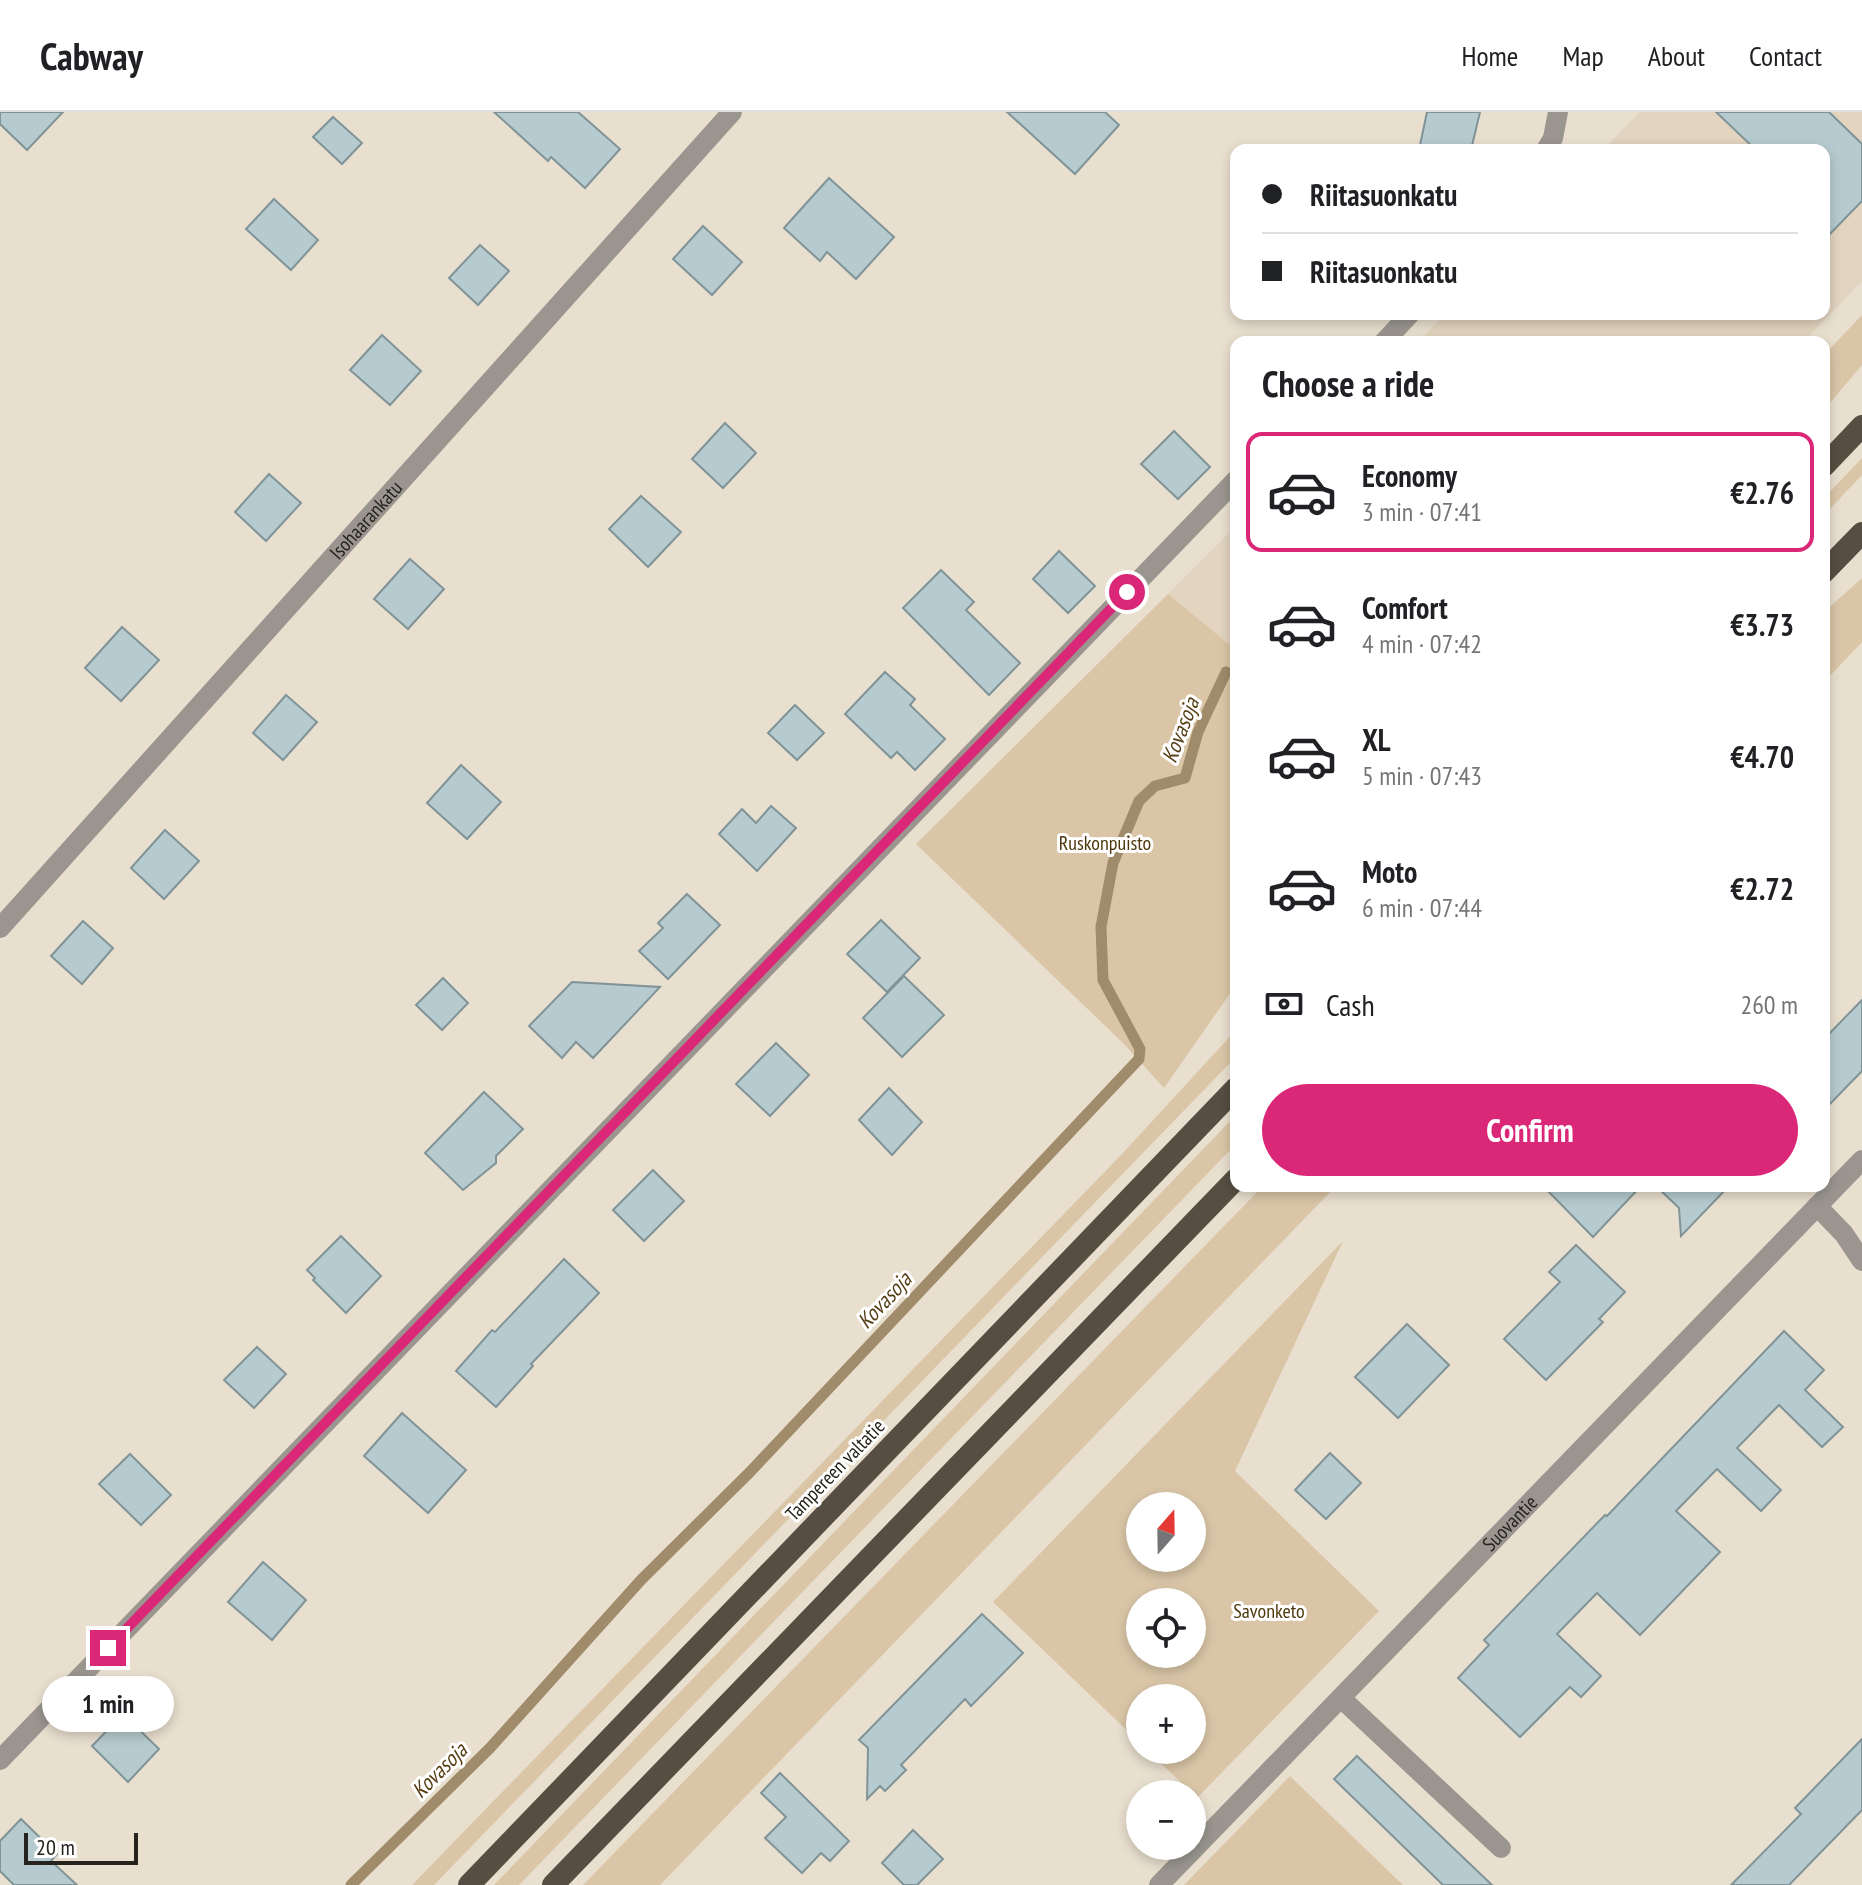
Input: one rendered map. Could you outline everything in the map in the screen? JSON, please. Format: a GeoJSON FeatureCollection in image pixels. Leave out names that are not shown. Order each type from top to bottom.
{"type":"FeatureCollection","features":[{"type":"Feature","properties":{"kind":"highway"},"geometry":{"type":"LineString","coordinates":[[1830,460],[1862,426]]}},
{"type":"Feature","properties":{"kind":"highway"},"geometry":{"type":"LineString","coordinates":[[1830,566],[1862,533]]}},
{"type":"Feature","properties":{"kind":"highway","name":"Tampereen valtatie"},"geometry":{"type":"LineString","coordinates":[[469,1885],[1230,1094]]}},
{"type":"Feature","properties":{"kind":"highway"},"geometry":{"type":"LineString","coordinates":[[553,1885],[1230,1185]]}},
{"type":"Feature","properties":{"kind":"street","name":"Isohaarankatu"},"geometry":{"type":"LineString","coordinates":[[0,928],[732,112]]}},
{"type":"Feature","properties":{"kind":"street"},"geometry":{"type":"LineString","coordinates":[[1550,144],[1558,112]]}},
{"type":"Feature","properties":{"kind":"street"},"geometry":{"type":"LineString","coordinates":[[1390,336],[1404,320]]}},
{"type":"Feature","properties":{"kind":"street"},"geometry":{"type":"LineString","coordinates":[[0,1760],[1230,486]]}},
{"type":"Feature","properties":{"kind":"street","name":"Suovantie"},"geometry":{"type":"LineString","coordinates":[[1159,1885],[1862,1160]]}},
{"type":"Feature","properties":{"kind":"street"},"geometry":{"type":"LineString","coordinates":[[1817,1206],[1844,1234],[1862,1261]]}},
{"type":"Feature","properties":{"kind":"street"},"geometry":{"type":"LineString","coordinates":[[1341,1698],[1501,1848]]}},
{"type":"Feature","properties":{"kind":"shaded area"},"geometry":{"type":"Polygon","coordinates":[[[1640,112],[1862,112],[1862,281],[1830,314],[1830,144],[1609,144],[1640,112]]]}},
{"type":"Feature","properties":{"kind":"shaded area"},"geometry":{"type":"Polygon","coordinates":[[[1439,320],[1824,320],[1809,336],[1424,336],[1439,320]]]}},
{"type":"Feature","properties":{"kind":"shaded area"},"geometry":{"type":"Polygon","coordinates":[[[1230,532],[1230,645],[1168,594],[1230,532]]]}},
{"type":"Feature","properties":{"kind":"green space"},"geometry":{"type":"Polygon","coordinates":[[[1862,315],[1862,365],[1830,403],[1830,349],[1862,315]]]}},
{"type":"Feature","properties":{"kind":"green space"},"geometry":{"type":"Polygon","coordinates":[[[1862,458],[1862,475],[1830,509],[1830,492],[1862,458]]]}},
{"type":"Feature","properties":{"kind":"green space"},"geometry":{"type":"Polygon","coordinates":[[[1862,578],[1862,642],[1830,676],[1830,607],[1862,578]]]}},
{"type":"Feature","properties":{"kind":"green space","name":"Ruskonpuisto"},"geometry":{"type":"Polygon","coordinates":[[[1168,594],[1230,645],[1230,994],[1164,1088],[1124,1044],[916,844],[1168,594]]]}},
{"type":"Feature","properties":{"kind":"green space"},"geometry":{"type":"Polygon","coordinates":[[[1230,1037],[1230,1063],[434,1885],[412,1885],[1122,1154],[1230,1037]]]}},
{"type":"Feature","properties":{"kind":"green space"},"geometry":{"type":"Polygon","coordinates":[[[1230,1121],[1230,1150],[519,1885],[494,1885],[1230,1121]]]}},
{"type":"Feature","properties":{"kind":"green space"},"geometry":{"type":"Polygon","coordinates":[[[1257,1192],[1330,1192],[660,1885],[583,1885],[1257,1192]]]}},
{"type":"Feature","properties":{"kind":"green space","name":"Savonketo"},"geometry":{"type":"Polygon","coordinates":[[[1343,1241],[1235,1471],[1379,1611],[1206,1789],[1206,1780],[1178,1780],[1162,1764],[1206,1764],[1206,1684],[1126,1684],[1126,1730],[993,1602],[1343,1241]]]}},
{"type":"Feature","properties":{"kind":"green space"},"geometry":{"type":"Polygon","coordinates":[[[1290,1776],[1294,1780],[1403,1885],[1184,1885],[1290,1776]]]}},
{"type":"Feature","properties":{"kind":"building"},"geometry":{"type":"Polygon","coordinates":[[[0,112],[63,112],[27,150],[0,124],[0,112]]]}},
{"type":"Feature","properties":{"kind":"building"},"geometry":{"type":"Polygon","coordinates":[[[494,112],[578,112],[620,149],[585,188],[551,157],[548,161],[494,112]]]}},
{"type":"Feature","properties":{"kind":"building"},"geometry":{"type":"Polygon","coordinates":[[[1007,112],[1105,112],[1119,125],[1075,174],[1007,112]]]}},
{"type":"Feature","properties":{"kind":"building"},"geometry":{"type":"Polygon","coordinates":[[[1427,112],[1480,112],[1472,144],[1420,144],[1427,112]]]}},
{"type":"Feature","properties":{"kind":"building"},"geometry":{"type":"Polygon","coordinates":[[[1716,112],[1829,112],[1862,144],[1862,201],[1830,234],[1830,144],[1750,144],[1716,112]]]}},
{"type":"Feature","properties":{"kind":"building"},"geometry":{"type":"Polygon","coordinates":[[[333,117],[362,143],[342,164],[313,137],[333,117]]]}},
{"type":"Feature","properties":{"kind":"building"},"geometry":{"type":"Polygon","coordinates":[[[829,178],[894,237],[856,279],[827,252],[820,261],[784,228],[829,178]]]}},
{"type":"Feature","properties":{"kind":"building"},"geometry":{"type":"Polygon","coordinates":[[[274,199],[318,240],[291,270],[246,229],[274,199]]]}},
{"type":"Feature","properties":{"kind":"building"},"geometry":{"type":"Polygon","coordinates":[[[703,226],[742,262],[712,295],[673,259],[703,226]]]}},
{"type":"Feature","properties":{"kind":"building"},"geometry":{"type":"Polygon","coordinates":[[[480,245],[509,271],[478,305],[449,278],[480,245]]]}},
{"type":"Feature","properties":{"kind":"building"},"geometry":{"type":"Polygon","coordinates":[[[382,335],[421,371],[390,405],[350,370],[382,335]]]}},
{"type":"Feature","properties":{"kind":"building"},"geometry":{"type":"Polygon","coordinates":[[[725,423],[756,453],[723,488],[692,459],[725,423]]]}},
{"type":"Feature","properties":{"kind":"building"},"geometry":{"type":"Polygon","coordinates":[[[1174,431],[1210,467],[1178,499],[1141,464],[1174,431]]]}},
{"type":"Feature","properties":{"kind":"building"},"geometry":{"type":"Polygon","coordinates":[[[269,474],[301,503],[266,541],[235,512],[269,474]]]}},
{"type":"Feature","properties":{"kind":"building"},"geometry":{"type":"Polygon","coordinates":[[[641,496],[681,532],[648,567],[609,529],[641,496]]]}},
{"type":"Feature","properties":{"kind":"building"},"geometry":{"type":"Polygon","coordinates":[[[1059,551],[1095,586],[1068,613],[1033,579],[1059,551]]]}},
{"type":"Feature","properties":{"kind":"building"},"geometry":{"type":"Polygon","coordinates":[[[410,559],[444,589],[408,629],[374,599],[410,559]]]}},
{"type":"Feature","properties":{"kind":"building"},"geometry":{"type":"Polygon","coordinates":[[[941,570],[974,602],[966,610],[1020,663],[989,695],[903,608],[941,570]]]}},
{"type":"Feature","properties":{"kind":"building"},"geometry":{"type":"Polygon","coordinates":[[[122,627],[159,660],[121,701],[85,668],[122,627]]]}},
{"type":"Feature","properties":{"kind":"building"},"geometry":{"type":"Polygon","coordinates":[[[885,672],[915,699],[910,705],[945,739],[915,770],[897,752],[891,758],[845,714],[885,672]]]}},
{"type":"Feature","properties":{"kind":"building"},"geometry":{"type":"Polygon","coordinates":[[[286,695],[317,722],[283,760],[253,733],[286,695]]]}},
{"type":"Feature","properties":{"kind":"building"},"geometry":{"type":"Polygon","coordinates":[[[795,705],[824,733],[797,760],[768,733],[795,705]]]}},
{"type":"Feature","properties":{"kind":"building"},"geometry":{"type":"Polygon","coordinates":[[[461,765],[501,802],[467,839],[427,803],[461,765]]]}},
{"type":"Feature","properties":{"kind":"building"},"geometry":{"type":"Polygon","coordinates":[[[771,806],[796,828],[757,871],[719,834],[742,809],[756,823],[771,806]]]}},
{"type":"Feature","properties":{"kind":"building"},"geometry":{"type":"Polygon","coordinates":[[[165,830],[199,861],[164,899],[131,868],[165,830]]]}},
{"type":"Feature","properties":{"kind":"building"},"geometry":{"type":"Polygon","coordinates":[[[687,894],[720,925],[668,979],[639,951],[663,928],[658,923],[687,894]]]}},
{"type":"Feature","properties":{"kind":"building"},"geometry":{"type":"Polygon","coordinates":[[[881,920],[920,958],[887,992],[847,954],[881,920]]]}},
{"type":"Feature","properties":{"kind":"building"},"geometry":{"type":"Polygon","coordinates":[[[83,921],[113,948],[82,984],[51,956],[83,921]]]}},
{"type":"Feature","properties":{"kind":"building"},"geometry":{"type":"Polygon","coordinates":[[[904,976],[944,1015],[902,1057],[863,1018],[904,976]]]}},
{"type":"Feature","properties":{"kind":"building"},"geometry":{"type":"Polygon","coordinates":[[[443,978],[468,1003],[442,1030],[416,1005],[443,978]]]}},
{"type":"Feature","properties":{"kind":"building"},"geometry":{"type":"Polygon","coordinates":[[[572,982],[660,987],[593,1058],[576,1042],[562,1058],[529,1026],[572,982]]]}},
{"type":"Feature","properties":{"kind":"building"},"geometry":{"type":"Polygon","coordinates":[[[1862,1000],[1862,1071],[1830,1104],[1830,1033],[1862,1000]]]}},
{"type":"Feature","properties":{"kind":"building"},"geometry":{"type":"Polygon","coordinates":[[[776,1043],[809,1075],[770,1116],[736,1084],[776,1043]]]}},
{"type":"Feature","properties":{"kind":"building"},"geometry":{"type":"Polygon","coordinates":[[[889,1088],[922,1122],[892,1155],[859,1120],[889,1088]]]}},
{"type":"Feature","properties":{"kind":"building"},"geometry":{"type":"Polygon","coordinates":[[[484,1092],[523,1129],[496,1156],[496,1163],[463,1190],[425,1153],[484,1092]]]}},
{"type":"Feature","properties":{"kind":"building"},"geometry":{"type":"Polygon","coordinates":[[[653,1170],[684,1201],[644,1241],[613,1210],[653,1170]]]}},
{"type":"Feature","properties":{"kind":"building"},"geometry":{"type":"Polygon","coordinates":[[[1549,1192],[1635,1192],[1593,1237],[1549,1192]]]}},
{"type":"Feature","properties":{"kind":"building"},"geometry":{"type":"Polygon","coordinates":[[[1662,1192],[1723,1192],[1681,1236],[1679,1208],[1662,1192]]]}},
{"type":"Feature","properties":{"kind":"building"},"geometry":{"type":"Polygon","coordinates":[[[341,1236],[381,1276],[346,1313],[307,1270],[341,1236]]]}},
{"type":"Feature","properties":{"kind":"building"},"geometry":{"type":"Polygon","coordinates":[[[1576,1245],[1625,1292],[1599,1319],[1603,1322],[1546,1380],[1504,1339],[1560,1282],[1549,1272],[1576,1245]]]}},
{"type":"Feature","properties":{"kind":"building"},"geometry":{"type":"Polygon","coordinates":[[[564,1259],[599,1293],[531,1364],[533,1366],[496,1407],[456,1371],[492,1330],[495,1332],[564,1259]]]}},
{"type":"Feature","properties":{"kind":"building"},"geometry":{"type":"Polygon","coordinates":[[[1407,1324],[1449,1365],[1398,1418],[1355,1377],[1407,1324]]]}},
{"type":"Feature","properties":{"kind":"building"},"geometry":{"type":"Polygon","coordinates":[[[1784,1331],[1824,1370],[1805,1390],[1843,1427],[1822,1447],[1779,1405],[1737,1448],[1781,1490],[1761,1511],[1717,1469],[1676,1511],[1720,1552],[1640,1635],[1597,1593],[1557,1634],[1601,1676],[1581,1697],[1570,1687],[1520,1737],[1458,1678],[1489,1645],[1484,1640],[1784,1331]]]}},
{"type":"Feature","properties":{"kind":"building"},"geometry":{"type":"Polygon","coordinates":[[[257,1347],[286,1374],[254,1408],[224,1380],[257,1347]]]}},
{"type":"Feature","properties":{"kind":"building"},"geometry":{"type":"Polygon","coordinates":[[[402,1413],[466,1470],[428,1513],[364,1456],[402,1413]]]}},
{"type":"Feature","properties":{"kind":"building"},"geometry":{"type":"Polygon","coordinates":[[[1330,1453],[1361,1483],[1326,1519],[1295,1490],[1330,1453]]]}},
{"type":"Feature","properties":{"kind":"building"},"geometry":{"type":"Polygon","coordinates":[[[130,1454],[171,1495],[141,1525],[99,1484],[130,1454]]]}},
{"type":"Feature","properties":{"kind":"building"},"geometry":{"type":"Polygon","coordinates":[[[263,1562],[306,1600],[272,1640],[228,1602],[263,1562]]]}},
{"type":"Feature","properties":{"kind":"building"},"geometry":{"type":"Polygon","coordinates":[[[982,1614],[1023,1653],[971,1706],[965,1699],[901,1765],[906,1770],[885,1791],[880,1786],[867,1799],[868,1748],[859,1740],[982,1614]]]}},
{"type":"Feature","properties":{"kind":"building"},"geometry":{"type":"Polygon","coordinates":[[[123,1714],[159,1749],[128,1782],[92,1746],[123,1714]]]}},
{"type":"Feature","properties":{"kind":"building"},"geometry":{"type":"Polygon","coordinates":[[[1862,1739],[1862,1810],[1789,1885],[1731,1885],[1801,1814],[1795,1808],[1862,1739]]]}},
{"type":"Feature","properties":{"kind":"building"},"geometry":{"type":"Polygon","coordinates":[[[1357,1756],[1492,1885],[1443,1885],[1334,1779],[1357,1756]]]}},
{"type":"Feature","properties":{"kind":"building"},"geometry":{"type":"Polygon","coordinates":[[[780,1773],[849,1841],[830,1861],[821,1853],[802,1873],[765,1838],[786,1817],[761,1793],[780,1773]]]}},
{"type":"Feature","properties":{"kind":"building"},"geometry":{"type":"Polygon","coordinates":[[[21,1819],[57,1854],[51,1861],[77,1885],[14,1885],[0,1871],[0,1841],[21,1819]]]}},
{"type":"Feature","properties":{"kind":"building"},"geometry":{"type":"Polygon","coordinates":[[[913,1830],[943,1859],[917,1885],[904,1885],[882,1863],[913,1830]]]}},
{"type":"Feature","properties":{"kind":"waterway","name":"Kovasoja"},"geometry":{"type":"LineString","coordinates":[[351,1885],[490,1748],[641,1580],[750,1472],[1139,1059],[1140,1049],[1103,980],[1101,927],[1113,863],[1139,801],[1155,786],[1185,778],[1198,732],[1226,672]]}},
{"type":"Feature","properties":{"kind":"route"},"geometry":{"type":"LineString","coordinates":[[108,1648],[1127,592]]}}]}
